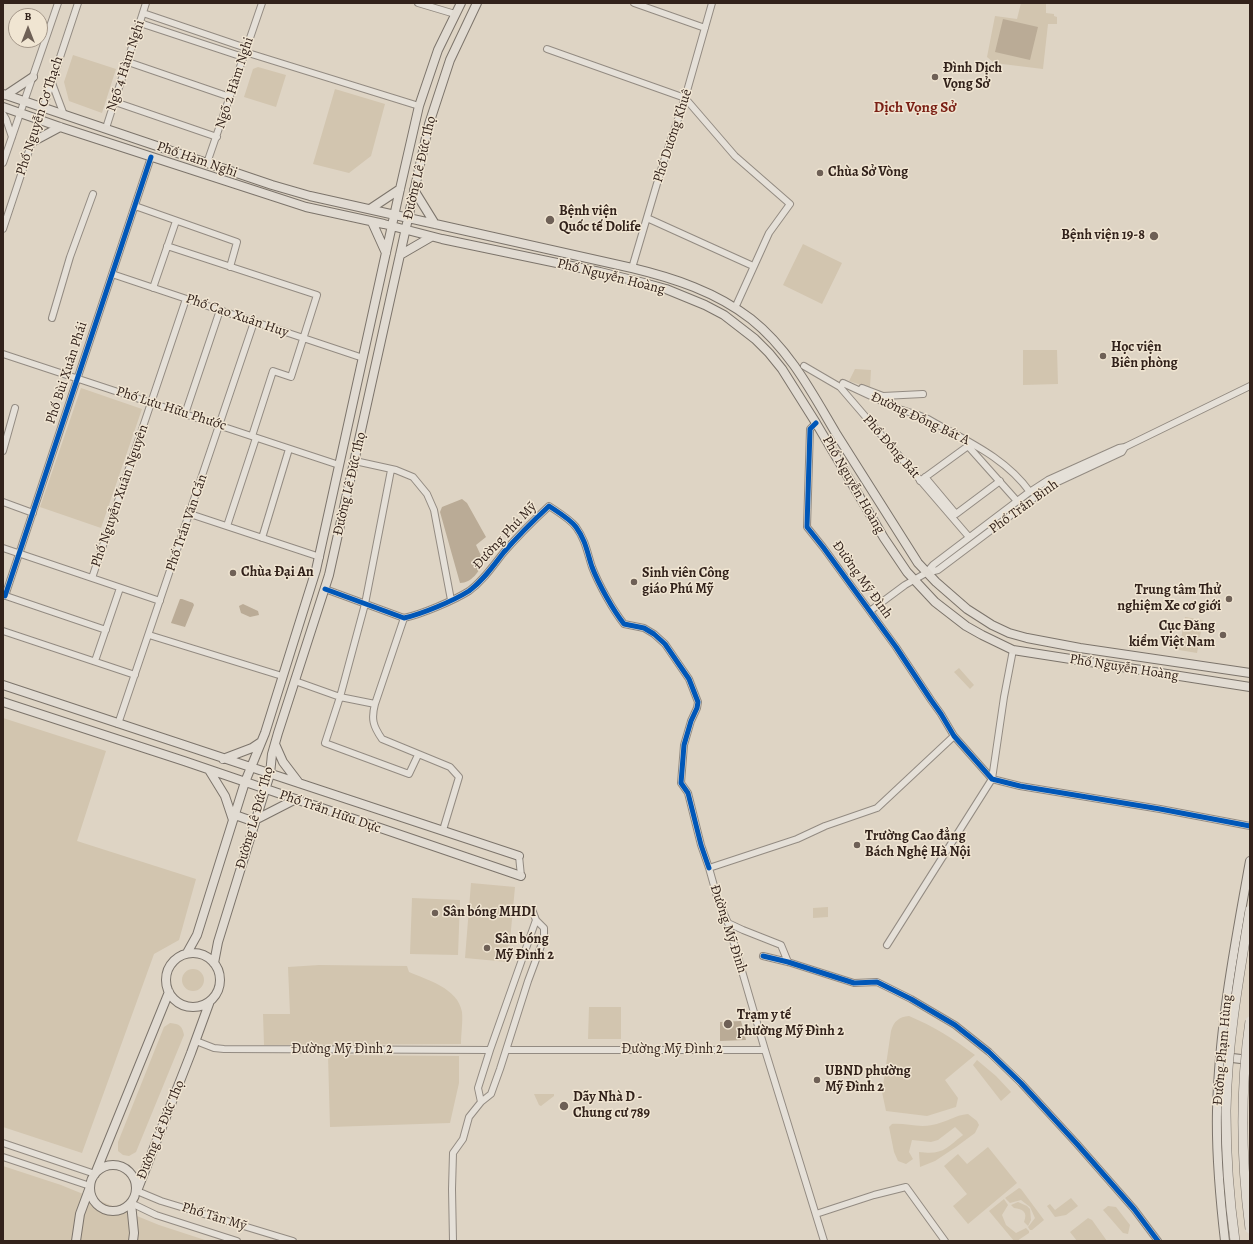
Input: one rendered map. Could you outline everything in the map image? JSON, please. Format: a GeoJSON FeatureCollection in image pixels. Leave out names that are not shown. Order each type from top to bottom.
{"type":"FeatureCollection","features":[{"type":"Feature","properties":{"kind":"highway"},"geometry":{"type":"LineString","coordinates":[[1235,1241],[1226,1155],[1226,1110],[1232,1028],[1250,910]]}},
{"type":"Feature","properties":{"kind":"highway"},"geometry":{"type":"LineString","coordinates":[[1250,1021],[1245,1070],[1243,1154],[1250,1229]]}},
{"type":"Feature","properties":{"kind":"main road","name":"Đường Lê Đức Thọ"},"geometry":{"type":"LineString","coordinates":[[187,953],[197,935],[245,782],[264,733],[320,557],[419,106],[438,50],[455,14],[462,3]]}},
{"type":"Feature","properties":{"kind":"main road","name":"Đường Lê Đức Thọ"},"geometry":{"type":"LineString","coordinates":[[214,963],[218,942],[270,774],[276,741],[325,589],[355,461],[429,124],[456,45],[477,3]]}},
{"type":"Feature","properties":{"kind":"main road"},"geometry":{"type":"LineString","coordinates":[[4,95],[33,77]]}},
{"type":"Feature","properties":{"kind":"main road","name":"Phố Hàm Nghi"},"geometry":{"type":"LineString","coordinates":[[4,95],[106,128],[208,164],[310,196],[408,218]]}},
{"type":"Feature","properties":{"kind":"main road","name":"Phố Hàm Nghi"},"geometry":{"type":"LineString","coordinates":[[3,107],[60,128],[306,207],[405,230]]}},
{"type":"Feature","properties":{"kind":"main road"},"geometry":{"type":"LineString","coordinates":[[32,142],[60,128]]}},
{"type":"Feature","properties":{"kind":"main road"},"geometry":{"type":"LineString","coordinates":[[370,209],[400,189]]}},
{"type":"Feature","properties":{"kind":"main road"},"geometry":{"type":"LineString","coordinates":[[414,190],[435,224]]}},
{"type":"Feature","properties":{"kind":"main road","name":"Phố Nguyễn Hoàng"},"geometry":{"type":"LineString","coordinates":[[408,218],[665,276],[688,284],[735,308],[774,339],[800,373],[898,531],[926,573],[967,610],[992,625],[1009,633],[1027,638],[1080,648],[1249,673]]}},
{"type":"Feature","properties":{"kind":"main road"},"geometry":{"type":"LineString","coordinates":[[372,222],[386,253]]}},
{"type":"Feature","properties":{"kind":"main road","name":"Phố Nguyễn Hoàng"},"geometry":{"type":"LineString","coordinates":[[405,230],[666,289],[705,305],[724,315],[755,339],[782,369],[816,423],[884,538],[905,570],[935,602],[966,626],[982,636],[1013,650],[1250,687]]}},
{"type":"Feature","properties":{"kind":"main road"},"geometry":{"type":"LineString","coordinates":[[400,255],[431,237]]}},
{"type":"Feature","properties":{"kind":"main road","name":"Phố Trần Hữu Dực"},"geometry":{"type":"LineString","coordinates":[[3,686],[519,856]]}},
{"type":"Feature","properties":{"kind":"main road","name":"Phố Trần Hữu Dực"},"geometry":{"type":"LineString","coordinates":[[3,702],[245,782],[294,800],[521,876]]}},
{"type":"Feature","properties":{"kind":"main road"},"geometry":{"type":"LineString","coordinates":[[264,733],[276,741],[283,762],[300,784]]}},
{"type":"Feature","properties":{"kind":"main road"},"geometry":{"type":"LineString","coordinates":[[222,759],[252,748],[261,742]]}},
{"type":"Feature","properties":{"kind":"main road"},"geometry":{"type":"LineString","coordinates":[[208,754],[206,769],[225,796],[234,818],[255,821],[294,800]]}},
{"type":"Feature","properties":{"kind":"main road","name":"Đường Phạm Hùng"},"geometry":{"type":"LineString","coordinates":[[1226,1241],[1220,1189],[1217,1120],[1220,1057],[1236,934],[1250,861]]}},
{"type":"Feature","properties":{"kind":"main road"},"geometry":{"type":"LineString","coordinates":[[187,953],[197,953],[207,957],[214,963],[220,978],[217,993],[210,1001],[199,1006],[185,1006],[173,998],[166,986],[166,977],[168,968],[173,961],[187,953]]}},
{"type":"Feature","properties":{"kind":"main road"},"geometry":{"type":"LineString","coordinates":[[76,1241],[80,1214],[90,1186],[169,992]]}},
{"type":"Feature","properties":{"kind":"main road","name":"Đường Lê Đức Thọ"},"geometry":{"type":"LineString","coordinates":[[136,1191],[196,1041],[210,1001]]}},
{"type":"Feature","properties":{"kind":"main road"},"geometry":{"type":"LineString","coordinates":[[1220,1057],[1250,1060]]}},
{"type":"Feature","properties":{"kind":"main road"},"geometry":{"type":"LineString","coordinates":[[90,1186],[90,1192],[93,1200],[98,1206],[104,1210],[112,1212],[127,1208],[136,1195],[136,1180],[126,1168],[111,1165],[104,1167],[95,1174]]}},
{"type":"Feature","properties":{"kind":"main road"},"geometry":{"type":"LineString","coordinates":[[131,1203],[134,1232],[133,1241]]}},
{"type":"Feature","properties":{"kind":"street","name":"Phố Nguyễn Cơ Thạch"},"geometry":{"type":"LineString","coordinates":[[3,163],[58,3]]}},
{"type":"Feature","properties":{"kind":"street","name":"Phố Nguyễn Cơ Thạch"},"geometry":{"type":"LineString","coordinates":[[3,229],[78,3]]}},
{"type":"Feature","properties":{"kind":"street","name":"Ngõ 4 Hàm Nghi"},"geometry":{"type":"LineString","coordinates":[[106,128],[146,3]]}},
{"type":"Feature","properties":{"kind":"street","name":"Ngõ 2 Hàm Nghi"},"geometry":{"type":"LineString","coordinates":[[208,164],[262,3]]}},
{"type":"Feature","properties":{"kind":"street"},"geometry":{"type":"LineString","coordinates":[[418,3],[455,14]]}},
{"type":"Feature","properties":{"kind":"street"},"geometry":{"type":"LineString","coordinates":[[634,3],[704,28]]}},
{"type":"Feature","properties":{"kind":"street","name":"Phố Dương Khuê"},"geometry":{"type":"LineString","coordinates":[[632,268],[661,170],[685,98],[712,3]]}},
{"type":"Feature","properties":{"kind":"street"},"geometry":{"type":"LineString","coordinates":[[143,13],[245,53]]}},
{"type":"Feature","properties":{"kind":"street"},"geometry":{"type":"LineString","coordinates":[[140,23],[419,106]]}},
{"type":"Feature","properties":{"kind":"street"},"geometry":{"type":"LineString","coordinates":[[547,49],[685,98],[735,156],[790,204],[769,232],[735,308]]}},
{"type":"Feature","properties":{"kind":"street"},"geometry":{"type":"LineString","coordinates":[[128,62],[230,97]]}},
{"type":"Feature","properties":{"kind":"street"},"geometry":{"type":"LineString","coordinates":[[52,83],[64,115]]}},
{"type":"Feature","properties":{"kind":"street"},"geometry":{"type":"LineString","coordinates":[[115,102],[217,137]]}},
{"type":"Feature","properties":{"kind":"street"},"geometry":{"type":"LineString","coordinates":[[3,114],[12,137]]}},
{"type":"Feature","properties":{"kind":"street","name":"Phố Bùi Xuân Phái"},"geometry":{"type":"LineString","coordinates":[[4,596],[151,157]]}},
{"type":"Feature","properties":{"kind":"street"},"geometry":{"type":"LineString","coordinates":[[253,190],[255,179]]}},
{"type":"Feature","properties":{"kind":"street"},"geometry":{"type":"LineString","coordinates":[[52,318],[70,257],[93,194]]}},
{"type":"Feature","properties":{"kind":"street"},"geometry":{"type":"LineString","coordinates":[[134,206],[237,242],[230,267]]}},
{"type":"Feature","properties":{"kind":"street"},"geometry":{"type":"LineString","coordinates":[[647,218],[753,266]]}},
{"type":"Feature","properties":{"kind":"street"},"geometry":{"type":"LineString","coordinates":[[153,288],[176,221]]}},
{"type":"Feature","properties":{"kind":"street"},"geometry":{"type":"LineString","coordinates":[[167,246],[316,295],[304,339],[291,377],[273,371],[227,526]]}},
{"type":"Feature","properties":{"kind":"street"},"geometry":{"type":"LineString","coordinates":[[565,265],[568,253]]}},
{"type":"Feature","properties":{"kind":"street","name":"Phố Cao Xuân Huy"},"geometry":{"type":"LineString","coordinates":[[112,274],[363,358]]}},
{"type":"Feature","properties":{"kind":"street","name":"Phố Nguyễn Xuân Nguyên"},"geometry":{"type":"LineString","coordinates":[[92,578],[186,299]]}},
{"type":"Feature","properties":{"kind":"street"},"geometry":{"type":"LineString","coordinates":[[185,414],[220,310]]}},
{"type":"Feature","properties":{"kind":"street","name":"Phố Trần Văn Cẩn"},"geometry":{"type":"LineString","coordinates":[[118,724],[254,322]]}},
{"type":"Feature","properties":{"kind":"street","name":"Phố Lưu Hữu Phước"},"geometry":{"type":"LineString","coordinates":[[3,354],[339,465]]}},
{"type":"Feature","properties":{"kind":"street","name":"Phố Đồng Bát"},"geometry":{"type":"LineString","coordinates":[[804,366],[840,387],[923,479],[969,537]]}},
{"type":"Feature","properties":{"kind":"street","name":"Đường Đồng Bát A"},"geometry":{"type":"LineString","coordinates":[[923,394],[883,396],[844,382],[899,409],[928,419],[986,451],[1020,479],[1030,492]]}},
{"type":"Feature","properties":{"kind":"street","name":"Phố Trần Bình"},"geometry":{"type":"LineString","coordinates":[[926,573],[933,565],[969,537],[1048,480],[1114,450],[1125,447],[1250,386]]}},
{"type":"Feature","properties":{"kind":"street"},"geometry":{"type":"LineString","coordinates":[[3,451],[15,408]]}},
{"type":"Feature","properties":{"kind":"street","name":"Đường Mỹ Đình"},"geometry":{"type":"LineString","coordinates":[[816,423],[810,429],[807,527],[870,611],[941,714],[954,736],[877,808],[825,826],[797,839],[709,868],[718,900],[728,923],[765,1050],[824,1241]]}},
{"type":"Feature","properties":{"kind":"street"},"geometry":{"type":"LineString","coordinates":[[1000,481],[956,514],[923,479],[968,446],[1000,481],[1017,501]]}},
{"type":"Feature","properties":{"kind":"street","name":"Phố Trần Bình"},"geometry":{"type":"LineString","coordinates":[[870,611],[914,580],[926,573],[938,570],[1051,485],[1122,452],[1125,447]]}},
{"type":"Feature","properties":{"kind":"street"},"geometry":{"type":"LineString","coordinates":[[262,538],[289,449]]}},
{"type":"Feature","properties":{"kind":"street"},"geometry":{"type":"LineString","coordinates":[[355,461],[391,470],[413,478],[427,494],[434,510],[451,600]]}},
{"type":"Feature","properties":{"kind":"street"},"geometry":{"type":"LineString","coordinates":[[391,470],[365,604],[340,697],[325,743],[409,774],[418,755]]}},
{"type":"Feature","properties":{"kind":"street"},"geometry":{"type":"LineString","coordinates":[[3,502],[33,513]]}},
{"type":"Feature","properties":{"kind":"street","name":"Đường Phú Mỹ"},"geometry":{"type":"LineString","coordinates":[[404,618],[414,616],[468,591],[485,576],[505,552],[549,506],[575,526],[585,541],[593,568],[615,613],[624,624],[644,628],[654,634],[665,644],[689,679],[698,702],[684,745],[681,783],[688,793],[701,845],[709,868]]}},
{"type":"Feature","properties":{"kind":"street"},"geometry":{"type":"LineString","coordinates":[[190,514],[320,557]]}},
{"type":"Feature","properties":{"kind":"street"},"geometry":{"type":"LineString","coordinates":[[3,548],[160,601]]}},
{"type":"Feature","properties":{"kind":"street"},"geometry":{"type":"LineString","coordinates":[[95,661],[120,588]]}},
{"type":"Feature","properties":{"kind":"street"},"geometry":{"type":"LineString","coordinates":[[325,589],[404,618],[374,704],[372,716],[376,730],[382,738],[418,755],[450,767],[459,777],[443,830]]}},
{"type":"Feature","properties":{"kind":"street"},"geometry":{"type":"LineString","coordinates":[[4,596],[106,630]]}},
{"type":"Feature","properties":{"kind":"street"},"geometry":{"type":"LineString","coordinates":[[3,631],[135,674]]}},
{"type":"Feature","properties":{"kind":"street"},"geometry":{"type":"LineString","coordinates":[[149,635],[282,676]]}},
{"type":"Feature","properties":{"kind":"street"},"geometry":{"type":"LineString","coordinates":[[887,945],[992,779],[1004,697],[1013,650]]}},
{"type":"Feature","properties":{"kind":"street"},"geometry":{"type":"LineString","coordinates":[[295,681],[340,697],[374,704]]}},
{"type":"Feature","properties":{"kind":"street"},"geometry":{"type":"LineString","coordinates":[[954,736],[992,779],[1020,786],[1160,809],[1250,826]]}},
{"type":"Feature","properties":{"kind":"street"},"geometry":{"type":"LineString","coordinates":[[519,856],[521,876]]}},
{"type":"Feature","properties":{"kind":"street"},"geometry":{"type":"LineString","coordinates":[[453,1241],[452,1189],[454,1153],[463,1139],[469,1117],[481,1102],[491,1094],[507,1050],[528,980],[544,938],[544,928],[536,920],[533,912]]}},
{"type":"Feature","properties":{"kind":"street"},"geometry":{"type":"LineString","coordinates":[[481,1102],[478,1088],[536,920]]}},
{"type":"Feature","properties":{"kind":"street"},"geometry":{"type":"LineString","coordinates":[[728,923],[781,945],[788,962]]}},
{"type":"Feature","properties":{"kind":"street"},"geometry":{"type":"LineString","coordinates":[[763,956],[788,962],[854,983],[877,982],[912,999],[955,1025],[989,1052],[1021,1083],[1134,1209],[1158,1241]]}},
{"type":"Feature","properties":{"kind":"street","name":"Đường Mỹ Đình 2"},"geometry":{"type":"LineString","coordinates":[[196,1041],[210,1047],[224,1050],[490,1050]]}},
{"type":"Feature","properties":{"kind":"street","name":"Đường Mỹ Đình 2"},"geometry":{"type":"LineString","coordinates":[[507,1050],[765,1050]]}},
{"type":"Feature","properties":{"kind":"street"},"geometry":{"type":"LineString","coordinates":[[3,1143],[95,1174]]}},
{"type":"Feature","properties":{"kind":"street"},"geometry":{"type":"LineString","coordinates":[[3,1157],[90,1186]]}},
{"type":"Feature","properties":{"kind":"street"},"geometry":{"type":"LineString","coordinates":[[816,1214],[874,1195],[906,1187],[945,1241]]}},
{"type":"Feature","properties":{"kind":"street","name":"Phố Tân Mỹ"},"geometry":{"type":"LineString","coordinates":[[136,1191],[161,1201],[293,1241]]}},
{"type":"Feature","properties":{"kind":"street","name":"Phố Tân Mỹ"},"geometry":{"type":"LineString","coordinates":[[131,1203],[156,1215],[237,1241]]}},
{"type":"Feature","properties":{"kind":"shaded area"},"geometry":{"type":"Polygon","coordinates":[[[1021,3],[1046,4],[1046,13],[1054,14],[1054,16],[1057,17],[1057,24],[1048,24],[1043,69],[994,63],[987,57],[995,16],[1017,19],[1021,3]]]}},
{"type":"Feature","properties":{"kind":"shaded area"},"geometry":{"type":"Polygon","coordinates":[[[1003,19],[1038,27],[1030,60],[995,52],[1003,19]]]}},
{"type":"Feature","properties":{"kind":"shaded area"},"geometry":{"type":"Polygon","coordinates":[[[73,55],[116,69],[102,113],[69,101],[64,82],[73,55]]]}},
{"type":"Feature","properties":{"kind":"shaded area"},"geometry":{"type":"Polygon","coordinates":[[[258,67],[286,75],[276,107],[244,97],[253,69],[258,67]]]}},
{"type":"Feature","properties":{"kind":"shaded area"},"geometry":{"type":"Polygon","coordinates":[[[335,89],[385,104],[371,156],[349,173],[313,164],[335,89]]]}},
{"type":"Feature","properties":{"kind":"shaded area"},"geometry":{"type":"Polygon","coordinates":[[[803,244],[842,263],[822,304],[783,285],[803,244]]]}},
{"type":"Feature","properties":{"kind":"shaded area"},"geometry":{"type":"Polygon","coordinates":[[[1023,350],[1057,350],[1058,384],[1023,385],[1023,350]]]}},
{"type":"Feature","properties":{"kind":"shaded area"},"geometry":{"type":"Polygon","coordinates":[[[855,369],[871,370],[870,388],[849,381],[855,369]]]}},
{"type":"Feature","properties":{"kind":"shaded area"},"geometry":{"type":"Polygon","coordinates":[[[81,388],[142,409],[101,528],[40,507],[81,388]]]}},
{"type":"Feature","properties":{"kind":"shaded area"},"geometry":{"type":"Polygon","coordinates":[[[462,499],[467,503],[486,537],[476,545],[484,562],[472,579],[460,583],[440,512],[442,507],[462,499]]]}},
{"type":"Feature","properties":{"kind":"shaded area"},"geometry":{"type":"Polygon","coordinates":[[[180,599],[193,603],[194,605],[185,627],[171,623],[180,599]]]}},
{"type":"Feature","properties":{"kind":"shaded area"},"geometry":{"type":"Polygon","coordinates":[[[243,604],[258,611],[259,615],[250,617],[241,613],[239,606],[243,604]]]}},
{"type":"Feature","properties":{"kind":"shaded area"},"geometry":{"type":"Polygon","coordinates":[[[1185,617],[1203,620],[1197,653],[1179,650],[1185,617]]]}},
{"type":"Feature","properties":{"kind":"shaded area"},"geometry":{"type":"Polygon","coordinates":[[[959,668],[974,685],[970,689],[954,672],[959,668]]]}},
{"type":"Feature","properties":{"kind":"shaded area"},"geometry":{"type":"Polygon","coordinates":[[[3,718],[106,751],[77,841],[196,879],[179,940],[154,954],[82,1153],[3,1127],[3,718]]]}},
{"type":"Feature","properties":{"kind":"shaded area"},"geometry":{"type":"Polygon","coordinates":[[[471,883],[515,887],[508,962],[465,958],[471,883]]]}},
{"type":"Feature","properties":{"kind":"shaded area"},"geometry":{"type":"Polygon","coordinates":[[[412,898],[460,900],[458,955],[410,954],[412,898]]]}},
{"type":"Feature","properties":{"kind":"shaded area"},"geometry":{"type":"Polygon","coordinates":[[[828,907],[828,917],[813,918],[813,908],[828,907]]]}},
{"type":"Feature","properties":{"kind":"shaded area"},"geometry":{"type":"Polygon","coordinates":[[[319,965],[407,966],[409,972],[441,986],[455,997],[462,1012],[461,1044],[264,1045],[263,1014],[290,1014],[288,967],[319,965]]]}},
{"type":"Feature","properties":{"kind":"shaded area"},"geometry":{"type":"Polygon","coordinates":[[[193,969],[201,972],[204,980],[201,988],[193,991],[185,988],[182,980],[185,972],[193,969]]]}},
{"type":"Feature","properties":{"kind":"shaded area"},"geometry":{"type":"Polygon","coordinates":[[[589,1007],[621,1007],[621,1039],[588,1039],[589,1007]]]}},
{"type":"Feature","properties":{"kind":"shaded area"},"geometry":{"type":"Polygon","coordinates":[[[909,1016],[943,1033],[975,1055],[945,1080],[958,1098],[956,1107],[927,1116],[886,1111],[882,1092],[891,1031],[897,1020],[902,1017],[909,1016]]]}},
{"type":"Feature","properties":{"kind":"shaded area"},"geometry":{"type":"Polygon","coordinates":[[[741,1021],[746,1040],[720,1041],[720,1022],[741,1021]]]}},
{"type":"Feature","properties":{"kind":"shaded area"},"geometry":{"type":"Polygon","coordinates":[[[170,1023],[180,1026],[184,1035],[136,1152],[129,1156],[123,1155],[118,1151],[118,1142],[164,1027],[170,1023]]]}},
{"type":"Feature","properties":{"kind":"shaded area"},"geometry":{"type":"Polygon","coordinates":[[[328,1055],[459,1056],[459,1083],[450,1123],[330,1127],[328,1055]]]}},
{"type":"Feature","properties":{"kind":"shaded area"},"geometry":{"type":"Polygon","coordinates":[[[977,1060],[996,1076],[1011,1092],[1001,1101],[973,1065],[977,1060]]]}},
{"type":"Feature","properties":{"kind":"shaded area"},"geometry":{"type":"Polygon","coordinates":[[[534,1094],[554,1094],[554,1096],[541,1106],[539,1105],[534,1094]]]}},
{"type":"Feature","properties":{"kind":"shaded area"},"geometry":{"type":"Polygon","coordinates":[[[968,1114],[977,1121],[979,1125],[975,1133],[956,1147],[935,1161],[920,1167],[919,1152],[939,1152],[963,1135],[955,1127],[938,1140],[931,1142],[912,1140],[909,1152],[913,1159],[906,1164],[898,1161],[894,1152],[889,1127],[892,1124],[927,1126],[968,1114]]]}},
{"type":"Feature","properties":{"kind":"shaded area"},"geometry":{"type":"Polygon","coordinates":[[[988,1147],[1017,1183],[968,1224],[953,1206],[967,1194],[944,1166],[958,1154],[967,1164],[988,1147]]]}},
{"type":"Feature","properties":{"kind":"shaded area"},"geometry":{"type":"Polygon","coordinates":[[[3,1166],[61,1185],[159,1225],[208,1241],[3,1241],[3,1166]]]}},
{"type":"Feature","properties":{"kind":"shaded area"},"geometry":{"type":"Polygon","coordinates":[[[1019,1188],[1044,1220],[1032,1230],[1028,1227],[1035,1218],[1030,1207],[1021,1200],[1010,1203],[1005,1198],[1019,1188]]]}},
{"type":"Feature","properties":{"kind":"shaded area"},"geometry":{"type":"Polygon","coordinates":[[[1071,1198],[1078,1206],[1066,1215],[1055,1217],[1047,1206],[1050,1204],[1055,1210],[1071,1198]]]}},
{"type":"Feature","properties":{"kind":"shaded area"},"geometry":{"type":"Polygon","coordinates":[[[1004,1199],[1008,1205],[1002,1215],[1006,1225],[1016,1233],[1026,1228],[1029,1231],[1029,1233],[1017,1241],[1014,1241],[989,1211],[1004,1199]]]}},
{"type":"Feature","properties":{"kind":"shaded area"},"geometry":{"type":"Polygon","coordinates":[[[1018,1202],[1030,1209],[1031,1220],[1028,1226],[1024,1222],[1025,1213],[1011,1205],[1018,1202]]]}},
{"type":"Feature","properties":{"kind":"shaded area"},"geometry":{"type":"Polygon","coordinates":[[[1108,1206],[1116,1207],[1130,1225],[1128,1234],[1123,1233],[1103,1210],[1108,1206]]]}},
{"type":"Feature","properties":{"kind":"shaded area"},"geometry":{"type":"Polygon","coordinates":[[[1088,1218],[1092,1220],[1107,1241],[1077,1241],[1070,1232],[1088,1218]]]}},
{"type":"Feature","properties":{"kind":"cycle path"},"geometry":{"type":"LineString","coordinates":[[5,596],[151,157]]}},
{"type":"Feature","properties":{"kind":"cycle path"},"geometry":{"type":"LineString","coordinates":[[816,423],[810,429],[807,527],[896,647],[954,736],[992,779],[1020,786],[1160,809],[1250,826]]}},
{"type":"Feature","properties":{"kind":"cycle path"},"geometry":{"type":"LineString","coordinates":[[325,589],[404,618],[411,616],[446,603],[469,591],[479,583],[504,552],[549,506],[564,516],[579,532],[598,582],[624,624],[644,628],[654,634],[665,644],[689,679],[698,702],[684,745],[681,783],[688,793],[701,845],[709,868]]}},
{"type":"Feature","properties":{"kind":"cycle path"},"geometry":{"type":"LineString","coordinates":[[763,956],[788,962],[854,983],[877,982],[911,999],[955,1025],[989,1052],[1021,1083],[1134,1209],[1158,1241]]}},
{"type":"Feature","properties":{"kind":"place","name":"Đình Dịch Vọng Sở"},"geometry":{"type":"Point","coordinates":[935,77]}},
{"type":"Feature","properties":{"kind":"place","name":"Chùa Sở Vòng"},"geometry":{"type":"Point","coordinates":[820,173]}},
{"type":"Feature","properties":{"kind":"place","name":"Bệnh viện Quốc tế Dolife"},"geometry":{"type":"Point","coordinates":[550,220]}},
{"type":"Feature","properties":{"kind":"place","name":"Bệnh viện 19-8"},"geometry":{"type":"Point","coordinates":[1154,236]}},
{"type":"Feature","properties":{"kind":"place","name":"Học viện Biên phòng"},"geometry":{"type":"Point","coordinates":[1103,356]}},
{"type":"Feature","properties":{"kind":"place","name":"Chùa Đại An"},"geometry":{"type":"Point","coordinates":[233,573]}},
{"type":"Feature","properties":{"kind":"place","name":"Sinh viên Công giáo Phú Mỹ"},"geometry":{"type":"Point","coordinates":[634,582]}},
{"type":"Feature","properties":{"kind":"place","name":"Trung tâm Thử nghiệm Xe cơ giới"},"geometry":{"type":"Point","coordinates":[1229,599]}},
{"type":"Feature","properties":{"kind":"place","name":"Cục Đăng kiểm Việt Nam"},"geometry":{"type":"Point","coordinates":[1223,635]}},
{"type":"Feature","properties":{"kind":"place","name":"Trường Cao đẳng Bách Nghệ Hà Nội"},"geometry":{"type":"Point","coordinates":[857,845]}},
{"type":"Feature","properties":{"kind":"place","name":"Sân bóng MHDI"},"geometry":{"type":"Point","coordinates":[435,913]}},
{"type":"Feature","properties":{"kind":"place","name":"Sân bóng Mỹ Đình 2"},"geometry":{"type":"Point","coordinates":[487,948]}},
{"type":"Feature","properties":{"kind":"place","name":"Trạm y tế phường Mỹ Đình 2"},"geometry":{"type":"Point","coordinates":[728,1024]}},
{"type":"Feature","properties":{"kind":"place","name":"UBND phường Mỹ Đình 2"},"geometry":{"type":"Point","coordinates":[817,1080]}},
{"type":"Feature","properties":{"kind":"place","name":"Dãy Nhà D - Chung cư 789"},"geometry":{"type":"Point","coordinates":[564,1106]}},
{"type":"Feature","properties":{"kind":"district","name":"Dịch Vọng Sở"},"geometry":{"type":"Point","coordinates":[915,108]}}]}
